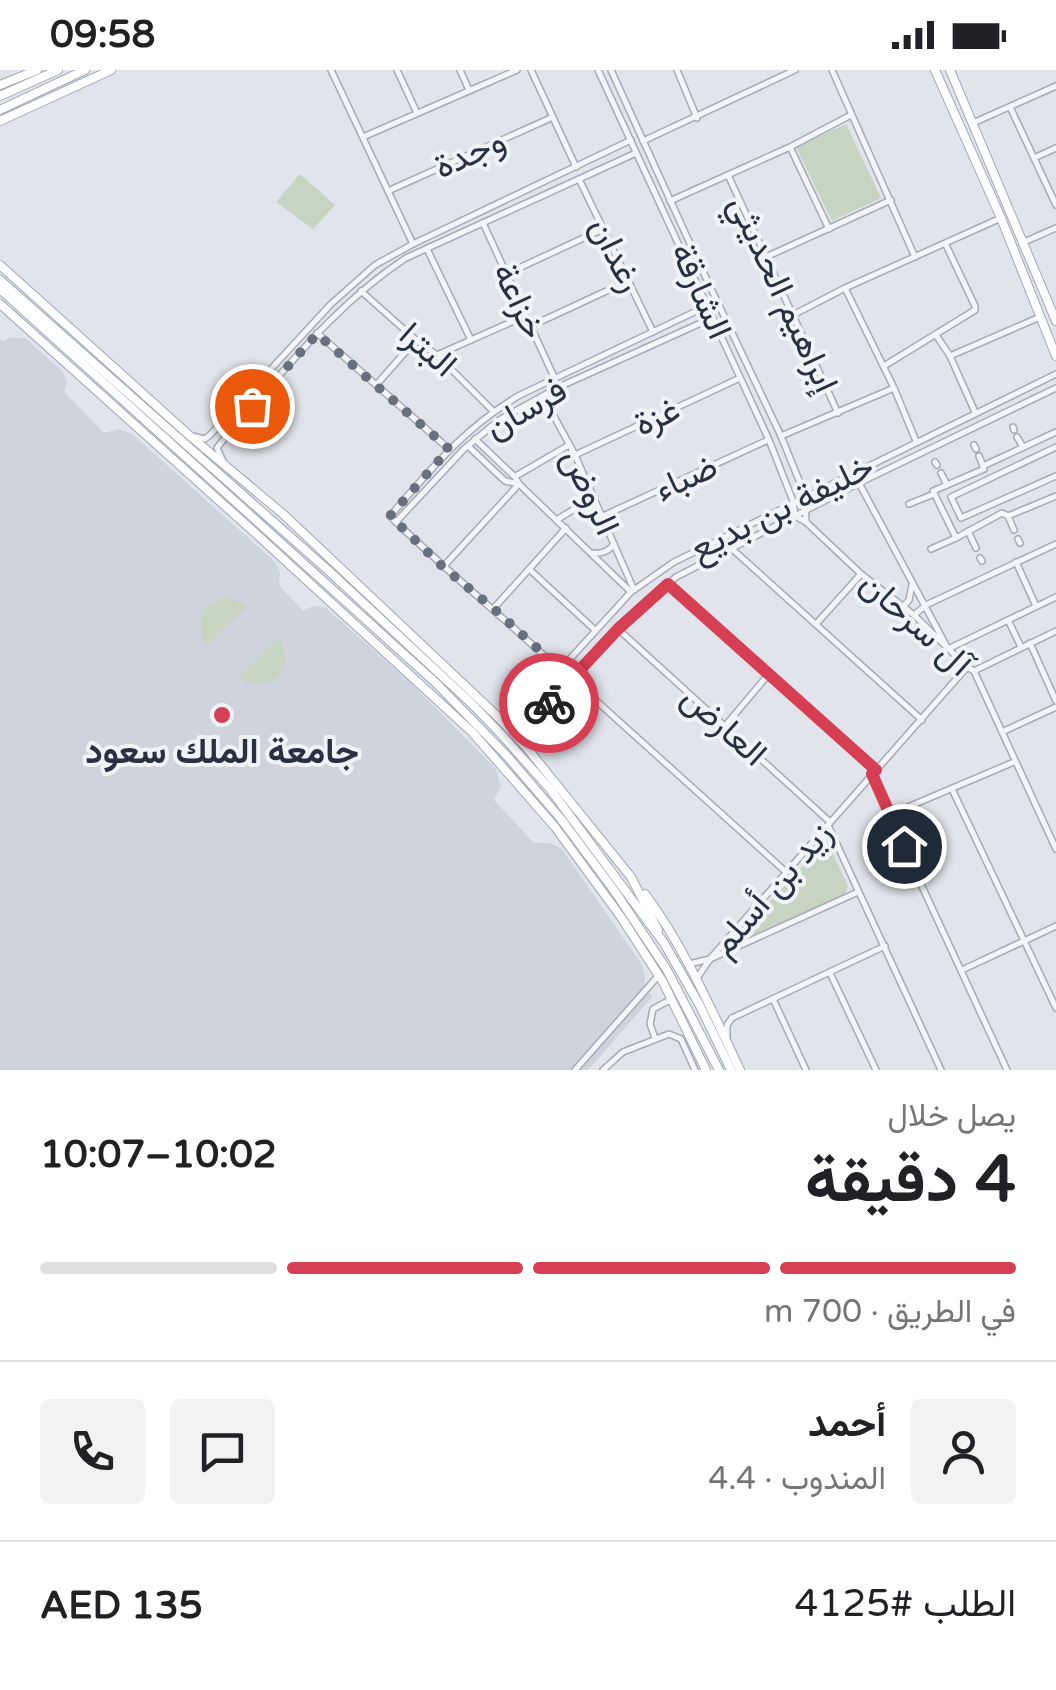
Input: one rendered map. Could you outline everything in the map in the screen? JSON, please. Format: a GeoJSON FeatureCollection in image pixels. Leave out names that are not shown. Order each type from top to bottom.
{"type":"FeatureCollection","features":[{"type":"Feature","properties":{"kind":"main road"},"geometry":{"type":"LineString","coordinates":[[0,91],[58,70]]}},
{"type":"Feature","properties":{"kind":"main road"},"geometry":{"type":"LineString","coordinates":[[0,110],[85,70]]}},
{"type":"Feature","properties":{"kind":"main road"},"geometry":{"type":"LineString","coordinates":[[0,121],[111,70]]}},
{"type":"Feature","properties":{"kind":"main road"},"geometry":{"type":"LineString","coordinates":[[934,70],[1001,218],[1056,356]]}},
{"type":"Feature","properties":{"kind":"main road"},"geometry":{"type":"LineString","coordinates":[[950,70],[1056,321]]}},
{"type":"Feature","properties":{"kind":"main road"},"geometry":{"type":"LineString","coordinates":[[0,91],[35,71]]}},
{"type":"Feature","properties":{"kind":"main road"},"geometry":{"type":"LineString","coordinates":[[0,264],[304,533],[527,748],[666,923],[740,1070]]}},
{"type":"Feature","properties":{"kind":"main road"},"geometry":{"type":"LineString","coordinates":[[0,280],[471,702],[550,790],[664,943]]}},
{"type":"Feature","properties":{"kind":"main road"},"geometry":{"type":"LineString","coordinates":[[0,290],[327,584],[507,756],[561,819],[616,893],[667,970],[719,1070]]}},
{"type":"Feature","properties":{"kind":"main road"},"geometry":{"type":"LineString","coordinates":[[0,304],[472,732],[566,841],[708,1048]]}},
{"type":"Feature","properties":{"kind":"main road"},"geometry":{"type":"LineString","coordinates":[[246,497],[304,533]]}},
{"type":"Feature","properties":{"kind":"main road"},"geometry":{"type":"LineString","coordinates":[[327,584],[359,628]]}},
{"type":"Feature","properties":{"kind":"main road"},"geometry":{"type":"LineString","coordinates":[[631,877],[731,1070]]}},
{"type":"Feature","properties":{"kind":"main road"},"geometry":{"type":"LineString","coordinates":[[661,978],[706,1070]]}},
{"type":"Feature","properties":{"kind":"street"},"geometry":{"type":"LineString","coordinates":[[331,70],[413,244]]}},
{"type":"Feature","properties":{"kind":"street"},"geometry":{"type":"LineString","coordinates":[[397,70],[417,114]]}},
{"type":"Feature","properties":{"kind":"street"},"geometry":{"type":"LineString","coordinates":[[460,70],[470,91]]}},
{"type":"Feature","properties":{"kind":"street"},"geometry":{"type":"LineString","coordinates":[[363,137],[517,70]]}},
{"type":"Feature","properties":{"kind":"street"},"geometry":{"type":"LineString","coordinates":[[531,70],[576,167]]}},
{"type":"Feature","properties":{"kind":"street","name":"الشارقة"},"geometry":{"type":"LineString","coordinates":[[598,70],[769,440],[795,516]]}},
{"type":"Feature","properties":{"kind":"street","name":"الشارقة"},"geometry":{"type":"LineString","coordinates":[[610,70],[781,436],[805,495],[805,510]]}},
{"type":"Feature","properties":{"kind":"street"},"geometry":{"type":"LineString","coordinates":[[677,70],[697,118]]}},
{"type":"Feature","properties":{"kind":"street"},"geometry":{"type":"LineString","coordinates":[[643,142],[794,70]]}},
{"type":"Feature","properties":{"kind":"street"},"geometry":{"type":"LineString","coordinates":[[832,70],[916,258]]}},
{"type":"Feature","properties":{"kind":"street"},"geometry":{"type":"LineString","coordinates":[[973,123],[1056,86]]}},
{"type":"Feature","properties":{"kind":"street"},"geometry":{"type":"LineString","coordinates":[[611,98],[622,93]]}},
{"type":"Feature","properties":{"kind":"street"},"geometry":{"type":"LineString","coordinates":[[1010,107],[1056,206]]}},
{"type":"Feature","properties":{"kind":"street"},"geometry":{"type":"LineString","coordinates":[[670,201],[851,114]]}},
{"type":"Feature","properties":{"kind":"street","name":"وجدة"},"geometry":{"type":"LineString","coordinates":[[388,192],[553,117]]}},
{"type":"Feature","properties":{"kind":"street"},"geometry":{"type":"LineString","coordinates":[[190,436],[204,439],[332,304],[375,265],[631,140]]}},
{"type":"Feature","properties":{"kind":"street"},"geometry":{"type":"LineString","coordinates":[[622,146],[626,149],[625,158]]}},
{"type":"Feature","properties":{"kind":"street"},"geometry":{"type":"LineString","coordinates":[[790,146],[829,229]]}},
{"type":"Feature","properties":{"kind":"street"},"geometry":{"type":"LineString","coordinates":[[1034,158],[1056,148]]}},
{"type":"Feature","properties":{"kind":"street"},"geometry":{"type":"LineString","coordinates":[[226,465],[217,448],[360,290],[426,249],[636,153]]}},
{"type":"Feature","properties":{"kind":"street","name":"إبراهيم الحديثي"},"geometry":{"type":"LineString","coordinates":[[728,175],[838,412]]}},
{"type":"Feature","properties":{"kind":"street","name":"رغدان"},"geometry":{"type":"LineString","coordinates":[[579,178],[654,332]]}},
{"type":"Feature","properties":{"kind":"street"},"geometry":{"type":"LineString","coordinates":[[765,257],[891,200]]}},
{"type":"Feature","properties":{"kind":"street"},"geometry":{"type":"LineString","coordinates":[[793,315],[1001,218]]}},
{"type":"Feature","properties":{"kind":"street","name":"خزاعة"},"geometry":{"type":"LineString","coordinates":[[483,224],[555,378]]}},
{"type":"Feature","properties":{"kind":"street"},"geometry":{"type":"LineString","coordinates":[[1024,242],[1056,228]]}},
{"type":"Feature","properties":{"kind":"street"},"geometry":{"type":"LineString","coordinates":[[506,274],[604,229]]}},
{"type":"Feature","properties":{"kind":"street"},"geometry":{"type":"LineString","coordinates":[[884,366],[975,310],[946,244]]}},
{"type":"Feature","properties":{"kind":"street"},"geometry":{"type":"LineString","coordinates":[[426,249],[470,340]]}},
{"type":"Feature","properties":{"kind":"street"},"geometry":{"type":"LineString","coordinates":[[688,263],[697,259]]}},
{"type":"Feature","properties":{"kind":"street"},"geometry":{"type":"LineString","coordinates":[[531,326],[628,282]]}},
{"type":"Feature","properties":{"kind":"street"},"geometry":{"type":"LineString","coordinates":[[845,288],[916,442]]}},
{"type":"Feature","properties":{"kind":"street","name":"البترا"},"geometry":{"type":"LineString","coordinates":[[360,290],[437,355],[493,411]]}},
{"type":"Feature","properties":{"kind":"street","name":"فرسان"},"geometry":{"type":"LineString","coordinates":[[707,306],[493,411],[449,449],[390,516],[396,522],[471,442],[499,420],[542,396],[712,318]]}},
{"type":"Feature","properties":{"kind":"street"},"geometry":{"type":"LineString","coordinates":[[437,355],[525,316]]}},
{"type":"Feature","properties":{"kind":"street"},"geometry":{"type":"LineString","coordinates":[[950,356],[1040,316]]}},
{"type":"Feature","properties":{"kind":"street"},"geometry":{"type":"LineString","coordinates":[[317,334],[449,449]]}},
{"type":"Feature","properties":{"kind":"street"},"geometry":{"type":"LineString","coordinates":[[936,334],[975,412]]}},
{"type":"Feature","properties":{"kind":"street"},"geometry":{"type":"LineString","coordinates":[[377,384],[416,340]]}},
{"type":"Feature","properties":{"kind":"street","name":"خليفة بن بديع"},"geometry":{"type":"LineString","coordinates":[[496,716],[514,719],[633,591],[674,562],[1056,374]]}},
{"type":"Feature","properties":{"kind":"street","name":"غزة"},"geometry":{"type":"LineString","coordinates":[[575,456],[740,378]]}},
{"type":"Feature","properties":{"kind":"street"},"geometry":{"type":"LineString","coordinates":[[1038,382],[1045,383],[1046,393]]}},
{"type":"Feature","properties":{"kind":"street"},"geometry":{"type":"LineString","coordinates":[[781,436],[894,388]]}},
{"type":"Feature","properties":{"kind":"street"},"geometry":{"type":"LineString","coordinates":[[527,748],[526,728],[618,629],[676,577],[859,482],[1056,388]]}},
{"type":"Feature","properties":{"kind":"street","name":"الروض"},"geometry":{"type":"LineString","coordinates":[[542,396],[575,456],[633,591]]}},
{"type":"Feature","properties":{"kind":"street"},"geometry":{"type":"LineString","coordinates":[[221,422],[218,431],[222,435],[231,430]]}},
{"type":"Feature","properties":{"kind":"street"},"geometry":{"type":"LineString","coordinates":[[1015,431],[1021,449]]}},
{"type":"Feature","properties":{"kind":"street"},"geometry":{"type":"LineString","coordinates":[[956,538],[933,490],[1056,432]]}},
{"type":"Feature","properties":{"kind":"street"},"geometry":{"type":"LineString","coordinates":[[466,434],[505,480],[517,480],[633,591]]}},
{"type":"Feature","properties":{"kind":"street","name":"ضباء"},"geometry":{"type":"LineString","coordinates":[[603,516],[769,440]]}},
{"type":"Feature","properties":{"kind":"street"},"geometry":{"type":"LineString","coordinates":[[443,567],[517,480],[569,445]]}},
{"type":"Feature","properties":{"kind":"street"},"geometry":{"type":"LineString","coordinates":[[1053,448],[949,496],[960,520],[1056,476]]}},
{"type":"Feature","properties":{"kind":"street"},"geometry":{"type":"LineString","coordinates":[[976,450],[983,466]]}},
{"type":"Feature","properties":{"kind":"street"},"geometry":{"type":"LineString","coordinates":[[941,474],[944,486]]}},
{"type":"Feature","properties":{"kind":"street"},"geometry":{"type":"LineString","coordinates":[[859,482],[948,649],[1056,597]]}},
{"type":"Feature","properties":{"kind":"street"},"geometry":{"type":"LineString","coordinates":[[910,504],[934,494]]}},
{"type":"Feature","properties":{"kind":"street"},"geometry":{"type":"LineString","coordinates":[[1008,516],[1043,498],[1056,496]]}},
{"type":"Feature","properties":{"kind":"street"},"geometry":{"type":"LineString","coordinates":[[557,520],[594,497]]}},
{"type":"Feature","properties":{"kind":"street"},"geometry":{"type":"LineString","coordinates":[[805,510],[806,522]]}},
{"type":"Feature","properties":{"kind":"street"},"geometry":{"type":"LineString","coordinates":[[931,549],[1002,513],[1008,516],[1014,530]]}},
{"type":"Feature","properties":{"kind":"street","name":"آل سرحان"},"geometry":{"type":"LineString","coordinates":[[795,516],[914,615],[971,669],[1056,849]]}},
{"type":"Feature","properties":{"kind":"street"},"geometry":{"type":"LineString","coordinates":[[396,522],[559,668]]}},
{"type":"Feature","properties":{"kind":"street"},"geometry":{"type":"LineString","coordinates":[[494,609],[566,528]]}},
{"type":"Feature","properties":{"kind":"street"},"geometry":{"type":"LineString","coordinates":[[966,532],[976,548]]}},
{"type":"Feature","properties":{"kind":"street"},"geometry":{"type":"LineString","coordinates":[[591,552],[600,554],[614,543]]}},
{"type":"Feature","properties":{"kind":"street"},"geometry":{"type":"LineString","coordinates":[[914,615],[1056,544]]}},
{"type":"Feature","properties":{"kind":"street"},"geometry":{"type":"LineString","coordinates":[[731,548],[922,720]]}},
{"type":"Feature","properties":{"kind":"street"},"geometry":{"type":"LineString","coordinates":[[1016,562],[1036,606]]}},
{"type":"Feature","properties":{"kind":"street"},"geometry":{"type":"LineString","coordinates":[[529,569],[595,630]]}},
{"type":"Feature","properties":{"kind":"street"},"geometry":{"type":"LineString","coordinates":[[817,623],[862,574]]}},
{"type":"Feature","properties":{"kind":"street"},"geometry":{"type":"LineString","coordinates":[[903,606],[909,600],[913,582]]}},
{"type":"Feature","properties":{"kind":"street"},"geometry":{"type":"LineString","coordinates":[[668,584],[874,772],[889,815],[1008,1070]]}},
{"type":"Feature","properties":{"kind":"street"},"geometry":{"type":"LineString","coordinates":[[1008,620],[1021,647]]}},
{"type":"Feature","properties":{"kind":"street","name":"العارض"},"geometry":{"type":"LineString","coordinates":[[618,629],[829,824]]}},
{"type":"Feature","properties":{"kind":"street"},"geometry":{"type":"LineString","coordinates":[[971,669],[1056,631]]}},
{"type":"Feature","properties":{"kind":"street"},"geometry":{"type":"LineString","coordinates":[[1002,732],[1056,704],[1030,643]]}},
{"type":"Feature","properties":{"kind":"street"},"geometry":{"type":"LineString","coordinates":[[1044,672],[1056,667]]}},
{"type":"Feature","properties":{"kind":"street","name":"زيد بن أسلم"},"geometry":{"type":"LineString","coordinates":[[697,978],[710,958],[874,772],[971,669]]}},
{"type":"Feature","properties":{"kind":"street"},"geometry":{"type":"LineString","coordinates":[[725,726],[768,674]]}},
{"type":"Feature","properties":{"kind":"street"},"geometry":{"type":"LineString","coordinates":[[571,678],[786,872]]}},
{"type":"Feature","properties":{"kind":"street"},"geometry":{"type":"LineString","coordinates":[[526,705],[528,714],[540,713]]}},
{"type":"Feature","properties":{"kind":"street"},"geometry":{"type":"LineString","coordinates":[[889,815],[1014,762]]}},
{"type":"Feature","properties":{"kind":"street"},"geometry":{"type":"LineString","coordinates":[[952,789],[1056,1008]]}},
{"type":"Feature","properties":{"kind":"street"},"geometry":{"type":"LineString","coordinates":[[1045,825],[1056,820]]}},
{"type":"Feature","properties":{"kind":"street"},"geometry":{"type":"LineString","coordinates":[[829,824],[941,1070]]}},
{"type":"Feature","properties":{"kind":"street"},"geometry":{"type":"LineString","coordinates":[[689,964],[858,892]]}},
{"type":"Feature","properties":{"kind":"street"},"geometry":{"type":"LineString","coordinates":[[962,970],[1056,926]]}},
{"type":"Feature","properties":{"kind":"street"},"geometry":{"type":"LineString","coordinates":[[727,1043],[726,1025],[732,1018],[884,946]]}},
{"type":"Feature","properties":{"kind":"street"},"geometry":{"type":"LineString","coordinates":[[829,973],[876,1070]]}},
{"type":"Feature","properties":{"kind":"street"},"geometry":{"type":"LineString","coordinates":[[575,1070],[661,978]]}},
{"type":"Feature","properties":{"kind":"street"},"geometry":{"type":"LineString","coordinates":[[773,999],[806,1070]]}},
{"type":"Feature","properties":{"kind":"street"},"geometry":{"type":"LineString","coordinates":[[656,1038],[650,1024],[653,1008],[670,1000]]}},
{"type":"Feature","properties":{"kind":"street"},"geometry":{"type":"LineString","coordinates":[[712,1011],[732,1018]]}},
{"type":"Feature","properties":{"kind":"street"},"geometry":{"type":"LineString","coordinates":[[603,1070],[623,1052],[669,1034],[681,1039],[695,1070]]}},
{"type":"Feature","properties":{"kind":"shaded area","name":"جامعة الملك سعود"},"geometry":{"type":"Polygon","coordinates":[[[0,339],[26,339],[62,371],[67,381],[64,392],[104,433],[119,429],[132,434],[275,562],[280,573],[279,585],[303,611],[313,606],[326,608],[414,686],[496,769],[501,786],[494,800],[534,843],[550,843],[562,849],[642,965],[643,989],[653,996],[588,1070],[0,1070],[0,339]]]}},
{"type":"Feature","properties":{"kind":"green space"},"geometry":{"type":"Polygon","coordinates":[[[846,124],[881,198],[832,221],[796,147],[846,124]]]}},
{"type":"Feature","properties":{"kind":"green space"},"geometry":{"type":"Polygon","coordinates":[[[300,174],[335,205],[313,229],[276,202],[300,174]]]}},
{"type":"Feature","properties":{"kind":"green space"},"geometry":{"type":"Polygon","coordinates":[[[227,598],[248,605],[206,646],[202,615],[210,605],[227,598]]]}},
{"type":"Feature","properties":{"kind":"green space"},"geometry":{"type":"Polygon","coordinates":[[[279,638],[285,662],[278,678],[261,683],[237,678],[279,638]]]}},
{"type":"Feature","properties":{"kind":"green space"},"geometry":{"type":"Polygon","coordinates":[[[828,843],[848,886],[845,894],[726,948],[828,843]]]}},
{"type":"Feature","properties":{"kind":"way so far"},"geometry":{"type":"LineString","coordinates":[[252,406],[317,334],[449,449],[390,516],[559,668],[526,705],[526,710],[531,715],[540,713],[549,703]]}},
{"type":"Feature","properties":{"kind":"place","name":"جامعة الملك سعود"},"geometry":{"type":"Point","coordinates":[222,715]}},
{"type":"Feature","properties":{"kind":"route"},"geometry":{"type":"LineString","coordinates":[[549,703],[618,629],[668,584],[876,770],[872,774],[904,846]]}}]}
